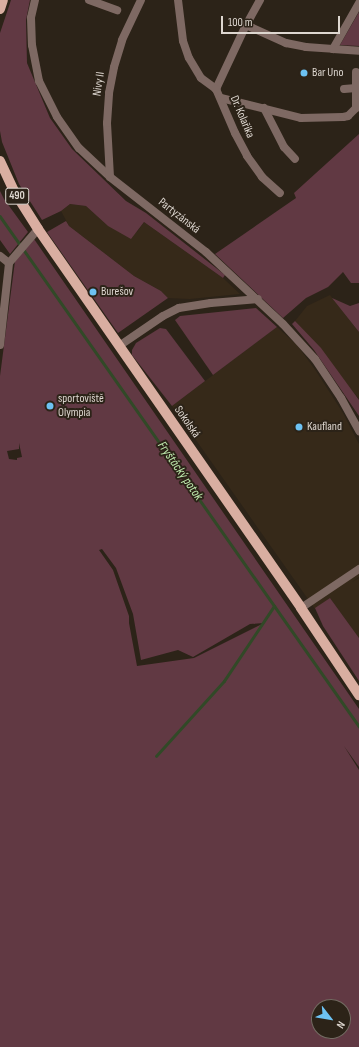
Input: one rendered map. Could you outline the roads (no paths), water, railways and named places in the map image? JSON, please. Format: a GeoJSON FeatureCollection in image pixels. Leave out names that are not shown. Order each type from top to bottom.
{"type":"FeatureCollection","features":[{"type":"Feature","properties":{"kind":"main road"},"geometry":{"type":"LineString","coordinates":[[0,9],[3,0]]}},
{"type":"Feature","properties":{"kind":"main road","name":"Sokolská"},"geometry":{"type":"LineString","coordinates":[[0,160],[34,233],[119,346],[359,694]]}},
{"type":"Feature","properties":{"kind":"street","name":"Partyzánská"},"geometry":{"type":"LineString","coordinates":[[35,0],[31,18],[32,45],[39,81],[57,117],[79,148],[110,177],[206,252],[294,334],[315,359],[344,404],[359,431]]}},
{"type":"Feature","properties":{"kind":"street"},"geometry":{"type":"LineString","coordinates":[[89,0],[117,10]]}},
{"type":"Feature","properties":{"kind":"street","name":"Nivy II"},"geometry":{"type":"LineString","coordinates":[[110,177],[106,123],[109,93],[114,67],[122,40],[141,0]]}},
{"type":"Feature","properties":{"kind":"street"},"geometry":{"type":"LineString","coordinates":[[178,0],[183,41],[189,58],[200,78],[216,89]]}},
{"type":"Feature","properties":{"kind":"street","name":"Dr. Kolaříka"},"geometry":{"type":"LineString","coordinates":[[260,0],[246,25],[216,89],[235,133],[247,156],[262,177],[280,193]]}},
{"type":"Feature","properties":{"kind":"street"},"geometry":{"type":"LineString","coordinates":[[333,49],[359,3]]}},
{"type":"Feature","properties":{"kind":"street"},"geometry":{"type":"LineString","coordinates":[[246,25],[286,43],[306,47],[359,51]]}},
{"type":"Feature","properties":{"kind":"street"},"geometry":{"type":"LineString","coordinates":[[221,98],[301,118],[343,117],[348,116],[356,108],[356,72]]}},
{"type":"Feature","properties":{"kind":"street"},"geometry":{"type":"LineString","coordinates":[[344,89],[356,88]]}},
{"type":"Feature","properties":{"kind":"street"},"geometry":{"type":"LineString","coordinates":[[264,108],[284,147],[295,159]]}},
{"type":"Feature","properties":{"kind":"street"},"geometry":{"type":"LineString","coordinates":[[0,345],[11,260],[34,233]]}},
{"type":"Feature","properties":{"kind":"street"},"geometry":{"type":"LineString","coordinates":[[0,256],[11,260]]}},
{"type":"Feature","properties":{"kind":"street"},"geometry":{"type":"LineString","coordinates":[[119,346],[162,316],[179,308],[212,303],[258,299]]}},
{"type":"Feature","properties":{"kind":"street"},"geometry":{"type":"LineString","coordinates":[[301,608],[359,569]]}},
{"type":"Feature","properties":{"kind":"waterway","name":"Fryštácký potok"},"geometry":{"type":"LineString","coordinates":[[0,216],[359,726]]}},
{"type":"Feature","properties":{"kind":"waterway"},"geometry":{"type":"LineString","coordinates":[[156,756],[224,681],[274,606]]}},
{"type":"Feature","properties":{"kind":"place","name":"Bar Uno"},"geometry":{"type":"Point","coordinates":[304,73]}},
{"type":"Feature","properties":{"kind":"place","name":"Burešov"},"geometry":{"type":"Point","coordinates":[93,292]}},
{"type":"Feature","properties":{"kind":"place","name":"sportoviště Olympia"},"geometry":{"type":"Point","coordinates":[50,406]}},
{"type":"Feature","properties":{"kind":"place","name":"Kaufland"},"geometry":{"type":"Point","coordinates":[299,427]}}]}
